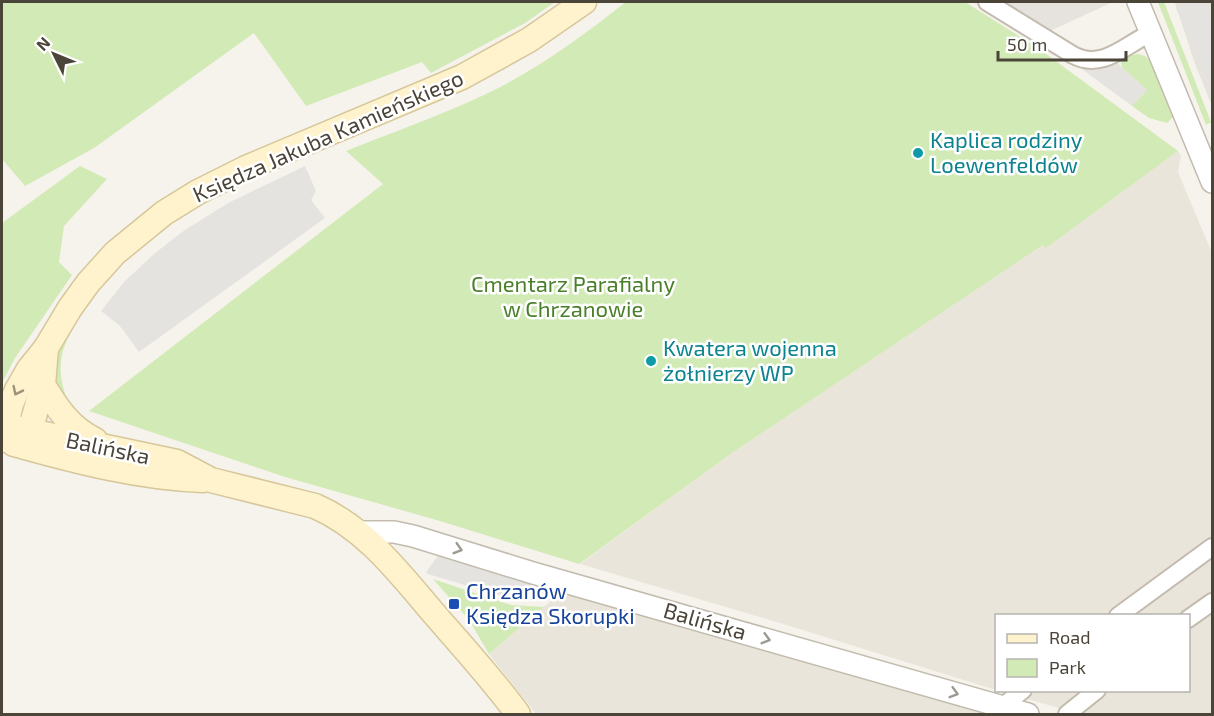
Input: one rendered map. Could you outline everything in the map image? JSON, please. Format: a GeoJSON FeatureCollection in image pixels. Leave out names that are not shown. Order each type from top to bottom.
{"type":"FeatureCollection","features":[{"type":"Feature","properties":{"kind":"main road","name":"Księdza Jakuba Kamieńskiego"},"geometry":{"type":"LineString","coordinates":[[3,433],[17,390],[70,308],[101,268],[138,234],[173,207],[246,168],[462,76],[529,40],[584,2]]}},
{"type":"Feature","properties":{"kind":"main road","name":"Księdza Jakuba Kamieńskiego"},"geometry":{"type":"LineString","coordinates":[[30,430],[43,385],[46,348]]}},
{"type":"Feature","properties":{"kind":"main road"},"geometry":{"type":"LineString","coordinates":[[43,385],[60,413],[72,426],[85,436],[111,448]]}},
{"type":"Feature","properties":{"kind":"main road","name":"Balińska"},"geometry":{"type":"LineString","coordinates":[[3,433],[30,430],[177,462],[211,480]]}},
{"type":"Feature","properties":{"kind":"main road","name":"Balińska"},"geometry":{"type":"LineString","coordinates":[[30,430],[93,464],[168,479],[211,480],[315,506],[329,512],[360,532]]}},
{"type":"Feature","properties":{"kind":"main road"},"geometry":{"type":"LineString","coordinates":[[360,532],[401,576],[518,714]]}},
{"type":"Feature","properties":{"kind":"street"},"geometry":{"type":"LineString","coordinates":[[987,2],[1073,55],[1087,60],[1106,58],[1151,33]]}},
{"type":"Feature","properties":{"kind":"street"},"geometry":{"type":"LineString","coordinates":[[1138,2],[1212,182]]}},
{"type":"Feature","properties":{"kind":"street","name":"Balińska"},"geometry":{"type":"LineString","coordinates":[[360,532],[394,532],[425,539],[533,573],[1028,714]]}},
{"type":"Feature","properties":{"kind":"street"},"geometry":{"type":"LineString","coordinates":[[401,576],[398,567],[401,553],[425,539]]}},
{"type":"Feature","properties":{"kind":"street"},"geometry":{"type":"LineString","coordinates":[[1119,614],[1212,547]]}},
{"type":"Feature","properties":{"kind":"street"},"geometry":{"type":"LineString","coordinates":[[1190,618],[1212,602]]}},
{"type":"Feature","properties":{"kind":"street"},"geometry":{"type":"LineString","coordinates":[[1002,707],[1021,692]]}},
{"type":"Feature","properties":{"kind":"street"},"geometry":{"type":"LineString","coordinates":[[1067,714],[1094,692]]}},
{"type":"Feature","properties":{"kind":"shaded area"},"geometry":{"type":"Polygon","coordinates":[[[1006,2],[1113,2],[1050,31],[1006,2]]]}},
{"type":"Feature","properties":{"kind":"shaded area"},"geometry":{"type":"Polygon","coordinates":[[[1191,2],[1201,2],[1212,26],[1212,85],[1176,8],[1191,2]]]}},
{"type":"Feature","properties":{"kind":"shaded area"},"geometry":{"type":"Polygon","coordinates":[[[1212,2],[1212,106],[1195,64],[1175,3],[1212,2]]]}},
{"type":"Feature","properties":{"kind":"shaded area"},"geometry":{"type":"Polygon","coordinates":[[[1112,56],[1147,90],[1132,106],[1079,67],[1078,58],[1112,56]]]}},
{"type":"Feature","properties":{"kind":"shaded area"},"geometry":{"type":"Polygon","coordinates":[[[1178,151],[1181,156],[1178,172],[1212,253],[1212,714],[1081,714],[1002,692],[1190,692],[1190,614],[995,614],[995,690],[580,564],[732,453],[1043,245],[1047,247],[1178,151]]]}},
{"type":"Feature","properties":{"kind":"shaded area"},"geometry":{"type":"Polygon","coordinates":[[[305,166],[316,191],[311,200],[325,218],[139,352],[120,326],[101,311],[125,281],[182,232],[228,203],[305,166]]]}},
{"type":"Feature","properties":{"kind":"shaded area"},"geometry":{"type":"Polygon","coordinates":[[[440,553],[536,581],[514,600],[428,574],[426,572],[440,553]]]}},
{"type":"Feature","properties":{"kind":"shaded area"},"geometry":{"type":"Polygon","coordinates":[[[571,584],[1005,714],[536,714],[489,654],[571,584]]]}},
{"type":"Feature","properties":{"kind":"green space"},"geometry":{"type":"Polygon","coordinates":[[[2,2],[555,2],[525,23],[431,73],[422,62],[306,106],[254,33],[94,148],[25,186],[2,159],[2,2]]]}},
{"type":"Feature","properties":{"kind":"green space","name":"Cmentarz Parafialny w Chrzanowie"},"geometry":{"type":"Polygon","coordinates":[[[626,2],[965,2],[1038,48],[1178,151],[1046,248],[1043,245],[732,453],[579,564],[285,477],[89,411],[383,184],[346,151],[457,107],[514,80],[571,43],[626,2]]]}},
{"type":"Feature","properties":{"kind":"green space"},"geometry":{"type":"Polygon","coordinates":[[[1158,2],[1164,2],[1211,122],[1206,125],[1158,2]]]}},
{"type":"Feature","properties":{"kind":"green space"},"geometry":{"type":"Polygon","coordinates":[[[1138,54],[1151,61],[1174,116],[1167,123],[1149,118],[1132,106],[1147,90],[1122,68],[1121,62],[1131,55],[1138,54]]]}},
{"type":"Feature","properties":{"kind":"green space"},"geometry":{"type":"Polygon","coordinates":[[[80,166],[107,179],[64,226],[59,262],[72,275],[15,358],[2,383],[2,223],[80,166]]]}},
{"type":"Feature","properties":{"kind":"green space"},"geometry":{"type":"Polygon","coordinates":[[[223,189],[168,225],[139,248],[90,301],[72,331],[61,358],[61,372],[67,398],[63,402],[58,391],[55,366],[60,344],[85,302],[146,236],[223,189]]]}},
{"type":"Feature","properties":{"kind":"green space"},"geometry":{"type":"Polygon","coordinates":[[[433,579],[511,605],[544,607],[489,654],[469,620],[433,579]]]}},
{"type":"Feature","properties":{"kind":"place","name":"Kaplica rodziny Loewenfeldów"},"geometry":{"type":"Point","coordinates":[918,153]}},
{"type":"Feature","properties":{"kind":"place","name":"Kwatera wojenna żołnierzy WP"},"geometry":{"type":"Point","coordinates":[651,361]}},
{"type":"Feature","properties":{"kind":"place","name":"Chrzanów Księdza Skorupki"},"geometry":{"type":"Point","coordinates":[454,604]}}]}
